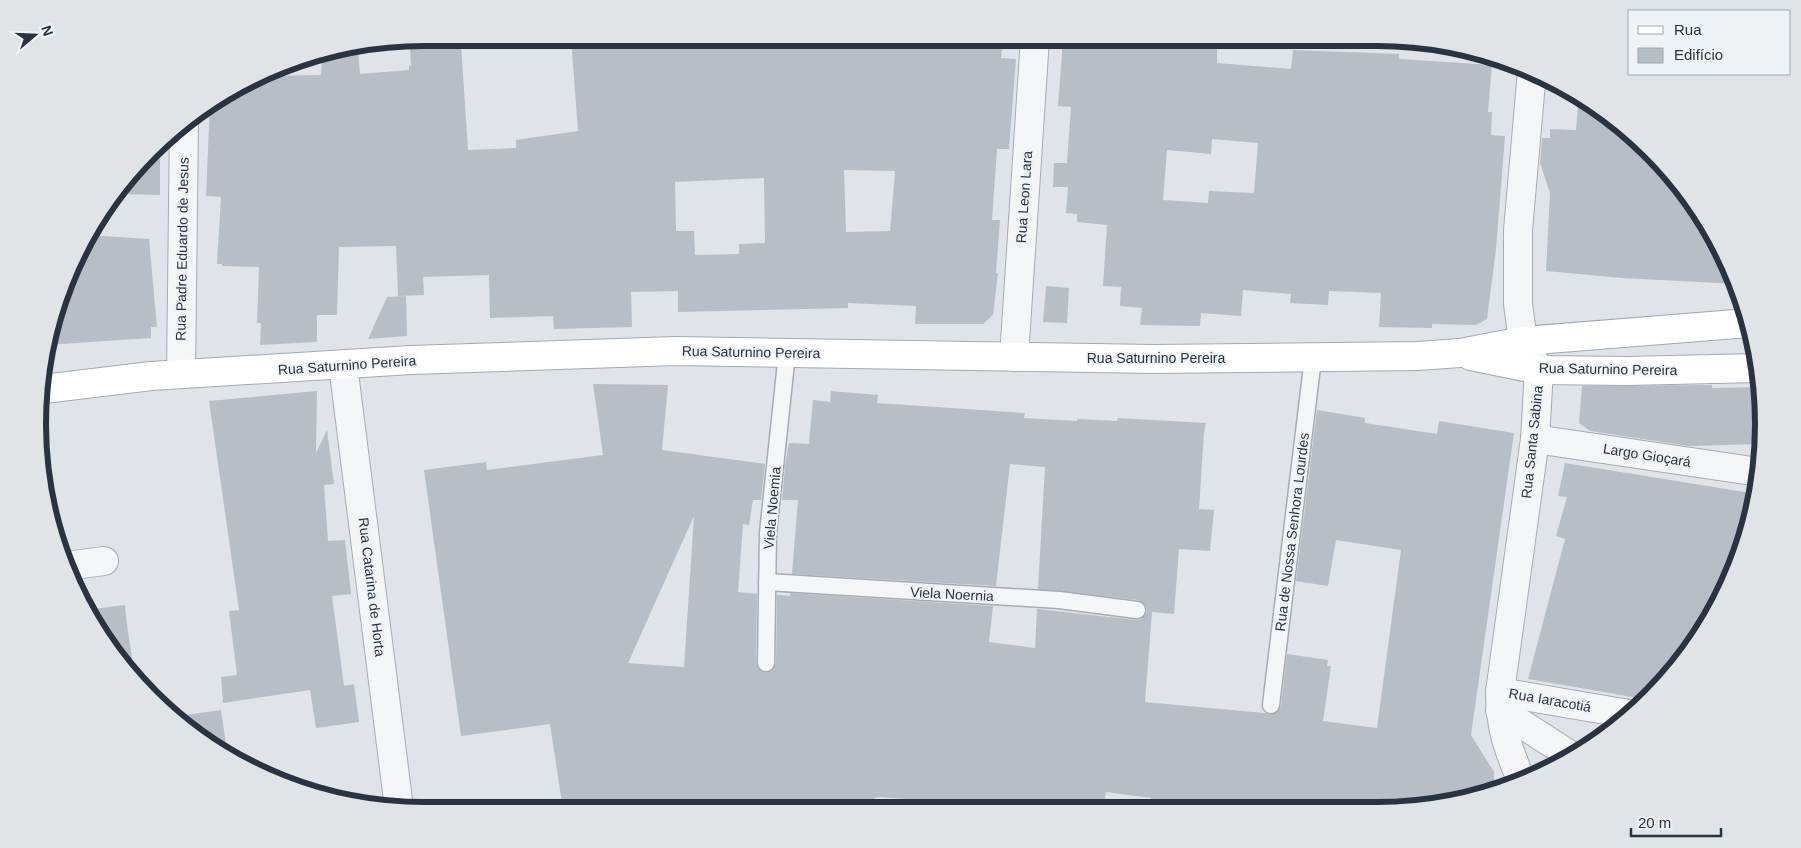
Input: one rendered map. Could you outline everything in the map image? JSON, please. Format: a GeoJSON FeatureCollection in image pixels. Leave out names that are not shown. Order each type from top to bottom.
{"type":"FeatureCollection","features":[{"type":"Feature","properties":{"kind":"main road","name":"Rua Saturnino Pereira"},"geometry":{"type":"LineString","coordinates":[[48,389],[181,374],[411,360],[666,351],[1014,357],[1313,358],[1460,353],[1523,341],[1741,324]]}},
{"type":"Feature","properties":{"kind":"main road","name":"Rua Saturnino Pereira"},"geometry":{"type":"LineString","coordinates":[[1460,353],[1539,370],[1751,368]]}},
{"type":"Feature","properties":{"kind":"street","name":"Rua Leon Lara"},"geometry":{"type":"LineString","coordinates":[[1014,357],[1034,46]]}},
{"type":"Feature","properties":{"kind":"street","name":"Rua Santa Sabina"},"geometry":{"type":"LineString","coordinates":[[1519,774],[1505,740],[1500,701],[1535,438],[1539,370],[1523,341],[1518,304],[1518,230],[1531,79]]}},
{"type":"Feature","properties":{"kind":"street","name":"Rua Padre Eduardo de Jesus"},"geometry":{"type":"LineString","coordinates":[[181,374],[184,133]]}},
{"type":"Feature","properties":{"kind":"street","name":"Rua Catarina de Horta"},"geometry":{"type":"LineString","coordinates":[[343,365],[398,801]]}},
{"type":"Feature","properties":{"kind":"street","name":"Largo Gioçará"},"geometry":{"type":"LineString","coordinates":[[1535,438],[1752,471]]}},
{"type":"Feature","properties":{"kind":"street"},"geometry":{"type":"LineString","coordinates":[[74,565],[104,561]]}},
{"type":"Feature","properties":{"kind":"street","name":"Rua Iaracotiá"},"geometry":{"type":"LineString","coordinates":[[1500,701],[1620,713]]}},
{"type":"Feature","properties":{"kind":"street"},"geometry":{"type":"LineString","coordinates":[[1500,701],[1565,751]]}},
{"type":"Feature","properties":{"kind":"lane","name":"Viela Noemia"},"geometry":{"type":"LineString","coordinates":[[766,663],[768,533],[787,353]]}},
{"type":"Feature","properties":{"kind":"lane","name":"Rua de Nossa Senhora Lourdes"},"geometry":{"type":"LineString","coordinates":[[1271,705],[1313,358]]}},
{"type":"Feature","properties":{"kind":"lane","name":"Viela Noernia"},"geometry":{"type":"LineString","coordinates":[[767,582],[1059,600],[1137,610]]}},
{"type":"Feature","properties":{"kind":"building"},"geometry":{"type":"Polygon","coordinates":[[[461,46],[468,150],[516,148],[516,140],[578,131],[572,46],[959,46],[1002,48],[1001,58],[1016,59],[1009,149],[997,149],[992,220],[1000,220],[996,273],[998,273],[993,315],[983,324],[915,324],[916,306],[848,303],[848,308],[678,312],[678,291],[631,292],[632,327],[554,329],[553,316],[490,318],[489,275],[423,277],[424,295],[398,296],[396,246],[339,247],[337,315],[317,315],[317,342],[260,345],[261,323],[257,323],[259,267],[222,266],[222,264],[217,264],[221,197],[206,196],[210,113],[235,97],[277,76],[321,75],[322,60],[326,59],[358,52],[360,74],[409,70],[409,65],[411,66],[410,48],[461,46]],[[844,170],[846,232],[890,231],[895,171],[844,170]],[[764,178],[675,182],[676,231],[694,231],[695,255],[739,254],[739,244],[765,243],[764,178]]]}},
{"type":"Feature","properties":{"kind":"building"},"geometry":{"type":"Polygon","coordinates":[[[1063,46],[1217,47],[1217,63],[1291,69],[1293,50],[1399,54],[1399,59],[1492,65],[1488,112],[1492,112],[1491,135],[1505,136],[1496,249],[1487,319],[1476,325],[1432,324],[1432,328],[1379,327],[1381,293],[1329,291],[1328,305],[1290,303],[1291,294],[1243,290],[1241,316],[1201,313],[1200,326],[1140,325],[1142,308],[1120,306],[1121,287],[1103,286],[1107,225],[1077,222],[1077,214],[1066,213],[1068,187],[1053,187],[1054,163],[1067,163],[1071,107],[1058,106],[1063,46]],[[1212,139],[1211,154],[1167,150],[1163,200],[1208,203],[1209,191],[1254,193],[1258,143],[1212,139]]]}},
{"type":"Feature","properties":{"kind":"building"},"geometry":{"type":"Polygon","coordinates":[[[1578,105],[1607,124],[1644,157],[1677,194],[1691,214],[1716,257],[1728,284],[1622,278],[1546,271],[1550,193],[1540,163],[1542,138],[1550,138],[1550,129],[1576,130],[1578,105]]]}},
{"type":"Feature","properties":{"kind":"building"},"geometry":{"type":"Polygon","coordinates":[[[160,154],[160,195],[124,194],[160,154]]]}},
{"type":"Feature","properties":{"kind":"building"},"geometry":{"type":"Polygon","coordinates":[[[97,236],[149,239],[157,327],[151,327],[151,338],[55,344],[59,326],[75,279],[97,236]]]}},
{"type":"Feature","properties":{"kind":"building"},"geometry":{"type":"Polygon","coordinates":[[[1046,286],[1069,288],[1067,323],[1043,322],[1046,286]]]}},
{"type":"Feature","properties":{"kind":"building"},"geometry":{"type":"Polygon","coordinates":[[[406,296],[407,336],[368,339],[387,297],[406,296]]]}},
{"type":"Feature","properties":{"kind":"building"},"geometry":{"type":"Polygon","coordinates":[[[593,384],[668,385],[662,450],[765,464],[761,500],[753,500],[749,525],[743,524],[738,592],[757,594],[756,663],[758,668],[765,673],[771,671],[776,663],[777,595],[790,596],[790,593],[993,606],[989,642],[1035,648],[1037,609],[1136,620],[1141,619],[1147,612],[1146,606],[1138,600],[1038,589],[1045,467],[1010,464],[996,586],[792,574],[798,500],[782,500],[785,466],[789,443],[809,444],[813,400],[830,402],[831,391],[878,395],[877,403],[1025,413],[1024,418],[1117,421],[1118,418],[1206,423],[1199,509],[1214,510],[1210,551],[1179,549],[1174,614],[1152,612],[1145,702],[1274,714],[1281,706],[1287,654],[1328,660],[1327,666],[1331,666],[1323,721],[1377,728],[1401,550],[1336,540],[1328,586],[1296,581],[1317,410],[1365,418],[1365,423],[1437,434],[1439,421],[1514,433],[1471,735],[1494,772],[1494,783],[1426,799],[1377,802],[1150,802],[1151,798],[1106,792],[1104,802],[946,802],[878,797],[866,802],[562,802],[550,724],[461,736],[424,470],[486,462],[487,470],[603,455],[593,384]],[[694,516],[628,663],[684,667],[694,516]]]}},
{"type":"Feature","properties":{"kind":"building"},"geometry":{"type":"Polygon","coordinates":[[[1712,385],[1712,388],[1753,387],[1754,444],[1689,446],[1590,431],[1579,423],[1582,386],[1712,385]]]}},
{"type":"Feature","properties":{"kind":"building"},"geometry":{"type":"Polygon","coordinates":[[[317,391],[316,453],[327,430],[334,484],[324,485],[328,541],[345,540],[351,594],[332,596],[344,686],[354,684],[359,722],[316,728],[310,690],[223,703],[221,677],[237,675],[229,611],[239,610],[209,401],[317,391]]]}},
{"type":"Feature","properties":{"kind":"building"},"geometry":{"type":"Polygon","coordinates":[[[1565,463],[1748,493],[1735,545],[1716,591],[1677,654],[1637,698],[1528,679],[1565,539],[1556,536],[1567,497],[1558,496],[1565,463]]]}},
{"type":"Feature","properties":{"kind":"building"},"geometry":{"type":"Polygon","coordinates":[[[125,605],[133,665],[110,634],[95,609],[125,605]]]}},
{"type":"Feature","properties":{"kind":"building"},"geometry":{"type":"Polygon","coordinates":[[[221,710],[226,746],[194,724],[184,715],[221,710]]]}}]}
